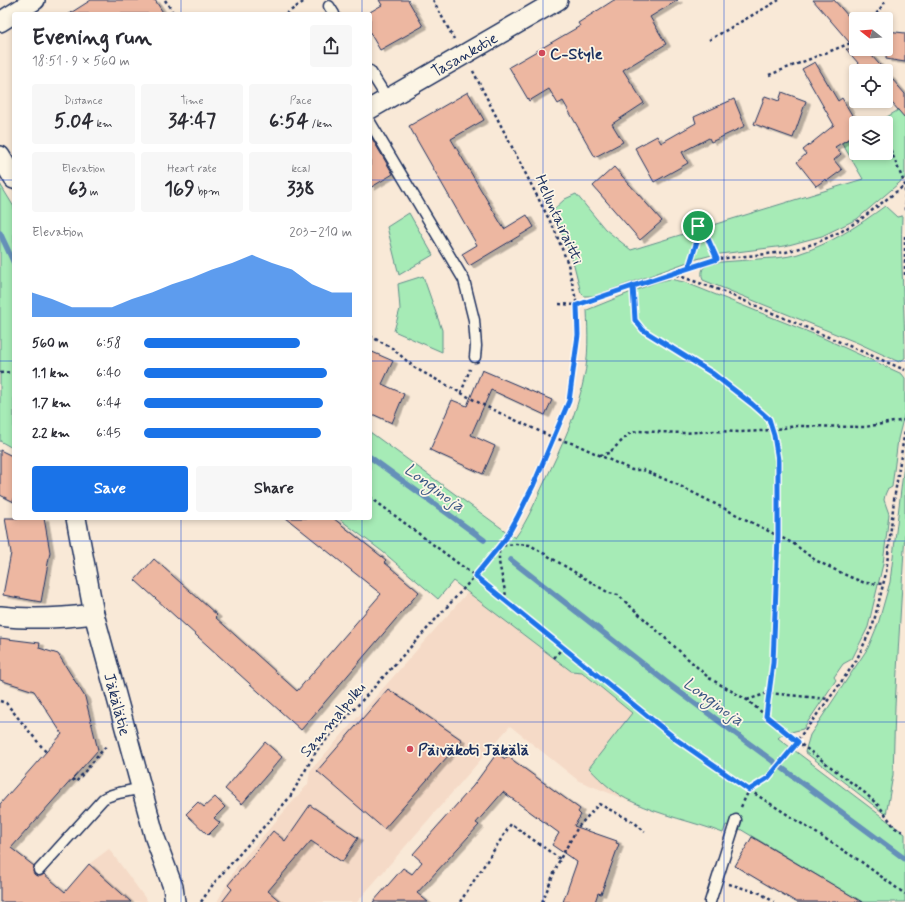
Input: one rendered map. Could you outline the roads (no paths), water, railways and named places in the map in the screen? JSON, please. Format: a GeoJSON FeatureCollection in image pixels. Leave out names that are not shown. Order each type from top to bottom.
{"type":"FeatureCollection","features":[{"type":"Feature","properties":{"kind":"street"},"geometry":{"type":"LineString","coordinates":[[16,12],[35,0]]}},
{"type":"Feature","properties":{"kind":"street","name":"Tasankotie"},"geometry":{"type":"LineString","coordinates":[[372,108],[558,0]]}},
{"type":"Feature","properties":{"kind":"street"},"geometry":{"type":"LineString","coordinates":[[0,22],[12,14]]}},
{"type":"Feature","properties":{"kind":"street"},"geometry":{"type":"LineString","coordinates":[[0,156],[12,176]]}},
{"type":"Feature","properties":{"kind":"street","name":"Jäkälätie"},"geometry":{"type":"LineString","coordinates":[[76,520],[94,614],[155,838],[174,894],[188,902]]}},
{"type":"Feature","properties":{"kind":"street"},"geometry":{"type":"LineString","coordinates":[[0,616],[31,618],[94,614]]}},
{"type":"Feature","properties":{"kind":"lane"},"geometry":{"type":"LineString","coordinates":[[372,74],[387,98]]}},
{"type":"Feature","properties":{"kind":"lane"},"geometry":{"type":"LineString","coordinates":[[372,125],[464,280],[474,320],[476,346],[475,357]]}},
{"type":"Feature","properties":{"kind":"lane"},"geometry":{"type":"LineString","coordinates":[[39,870],[103,799],[110,795],[141,788]]}},
{"type":"Feature","properties":{"kind":"lane"},"geometry":{"type":"LineString","coordinates":[[710,902],[736,820]]}},
{"type":"Feature","properties":{"kind":"waterway","name":"Longinoja"},"geometry":{"type":"LineString","coordinates":[[0,233],[12,259]]}},
{"type":"Feature","properties":{"kind":"waterway","name":"Longinoja"},"geometry":{"type":"LineString","coordinates":[[372,458],[484,540]]}},
{"type":"Feature","properties":{"kind":"waterway","name":"Longinoja"},"geometry":{"type":"LineString","coordinates":[[511,560],[666,682],[905,859]]}},
{"type":"Feature","properties":{"kind":"place","name":"C-Style"},"geometry":{"type":"Point","coordinates":[542,53]}},
{"type":"Feature","properties":{"kind":"place","name":"Päiväkoti Jäkälä"},"geometry":{"type":"Point","coordinates":[410,749]}}]}
